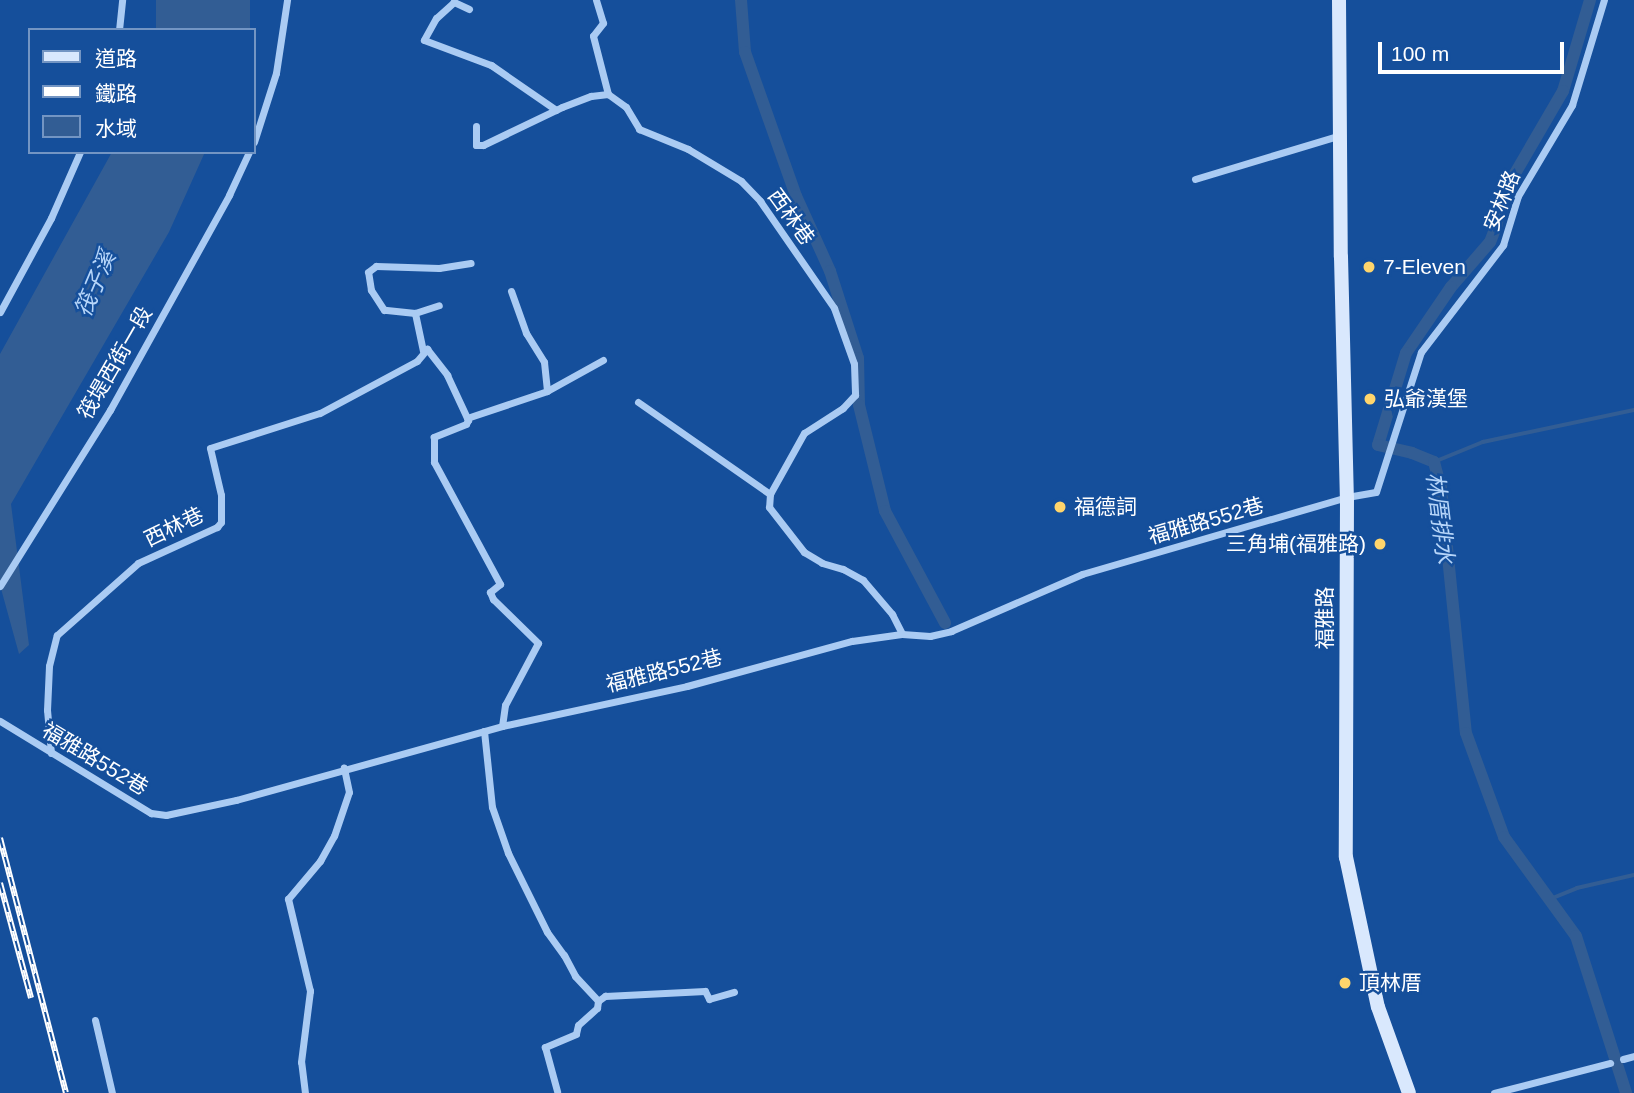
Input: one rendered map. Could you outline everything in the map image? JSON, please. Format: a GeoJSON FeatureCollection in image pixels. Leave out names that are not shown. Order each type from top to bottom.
{"type":"FeatureCollection","features":[{"type":"Feature","properties":{"kind":"main road","name":"福雅路"},"geometry":{"type":"LineString","coordinates":[[1339,0],[1340,257],[1347,497],[1346,857],[1378,1007],[1409,1093]]}},
{"type":"Feature","properties":{"kind":"street"},"geometry":{"type":"LineString","coordinates":[[119,28],[122,0]]}},
{"type":"Feature","properties":{"kind":"street"},"geometry":{"type":"LineString","coordinates":[[256,136],[276,73],[287,0]]}},
{"type":"Feature","properties":{"kind":"street"},"geometry":{"type":"LineString","coordinates":[[476,126],[476,145],[483,145],[556,110],[591,96],[608,94],[593,36],[603,23],[596,0]]}},
{"type":"Feature","properties":{"kind":"street","name":"安林路"},"geometry":{"type":"LineString","coordinates":[[1347,497],[1378,490],[1421,352],[1503,245],[1518,196],[1572,105],[1604,0]]}},
{"type":"Feature","properties":{"kind":"street"},"geometry":{"type":"LineString","coordinates":[[469,9],[454,2],[436,18],[425,40],[491,65],[556,110]]}},
{"type":"Feature","properties":{"kind":"street","name":"西林巷"},"geometry":{"type":"LineString","coordinates":[[608,94],[626,107],[639,129],[688,149],[741,181],[760,201],[838,317],[854,364],[855,395],[843,408],[804,433],[771,494]]}},
{"type":"Feature","properties":{"kind":"street"},"geometry":{"type":"LineString","coordinates":[[1195,179],[1341,135]]}},
{"type":"Feature","properties":{"kind":"street"},"geometry":{"type":"LineString","coordinates":[[0,313],[51,218],[79,154]]}},
{"type":"Feature","properties":{"kind":"street","name":"筏堤西街一段"},"geometry":{"type":"LineString","coordinates":[[0,586],[110,410],[229,195],[248,154]]}},
{"type":"Feature","properties":{"kind":"street"},"geometry":{"type":"LineString","coordinates":[[439,305],[415,313],[384,310],[376,302],[368,272],[372,267],[439,268],[471,263]]}},
{"type":"Feature","properties":{"kind":"street"},"geometry":{"type":"LineString","coordinates":[[511,291],[526,333],[544,362],[547,391]]}},
{"type":"Feature","properties":{"kind":"street"},"geometry":{"type":"LineString","coordinates":[[415,313],[423,351],[427,349],[447,375],[467,418],[466,424],[434,437],[434,462],[500,584],[490,592],[493,599],[527,629],[538,645],[505,705],[502,726]]}},
{"type":"Feature","properties":{"kind":"street","name":"西林巷"},"geometry":{"type":"LineString","coordinates":[[51,753],[47,710],[49,666],[57,635],[138,563],[221,522],[221,495],[210,447],[328,409],[417,361],[423,351]]}},
{"type":"Feature","properties":{"kind":"street"},"geometry":{"type":"LineString","coordinates":[[467,418],[547,391],[603,360]]}},
{"type":"Feature","properties":{"kind":"street"},"geometry":{"type":"LineString","coordinates":[[638,402],[771,494],[769,507],[779,517],[797,545],[822,563],[844,569],[863,580],[892,614],[902,634]]}},
{"type":"Feature","properties":{"kind":"street","name":"福雅路552巷"},"geometry":{"type":"LineString","coordinates":[[0,721],[151,813],[166,815],[236,800],[502,726],[687,686],[852,641],[902,634],[930,636],[951,631],[1082,574],[1347,497]]}},
{"type":"Feature","properties":{"kind":"street"},"geometry":{"type":"LineString","coordinates":[[484,731],[492,807],[508,853],[547,932],[575,976],[598,1001]]}},
{"type":"Feature","properties":{"kind":"street"},"geometry":{"type":"LineString","coordinates":[[305,1093],[302,1055],[310,991],[288,899],[320,861],[334,836],[349,792],[344,768]]}},
{"type":"Feature","properties":{"kind":"street"},"geometry":{"type":"LineString","coordinates":[[557,1091],[545,1046],[576,1034],[578,1025],[597,1008],[598,1001],[605,996],[705,991],[709,999],[734,992]]}},
{"type":"Feature","properties":{"kind":"street"},"geometry":{"type":"LineString","coordinates":[[95,1020],[112,1093]]}},
{"type":"Feature","properties":{"kind":"street"},"geometry":{"type":"LineString","coordinates":[[1623,1059],[1634,1056]]}},
{"type":"Feature","properties":{"kind":"street"},"geometry":{"type":"LineString","coordinates":[[1494,1093],[1610,1063]]}},
{"type":"Feature","properties":{"kind":"water"},"geometry":{"type":"Polygon","coordinates":[[[156,0],[250,0],[250,28],[156,28],[156,0]]]}},
{"type":"Feature","properties":{"kind":"water","name":"筏子溪"},"geometry":{"type":"Polygon","coordinates":[[[111,154],[204,154],[169,232],[11,504],[29,645],[19,654],[0,585],[0,354],[111,154]]]}},
{"type":"Feature","properties":{"kind":"waterway"},"geometry":{"type":"LineString","coordinates":[[741,0],[745,52],[796,196],[830,271],[858,358],[859,405],[885,511],[945,623]]}},
{"type":"Feature","properties":{"kind":"waterway","name":"林厝排水"},"geometry":{"type":"LineString","coordinates":[[1590,0],[1563,91],[1499,201],[1497,224],[1490,242],[1451,287],[1406,353],[1378,445],[1412,453],[1434,462],[1441,488],[1466,733],[1504,837],[1576,936],[1626,1093]]}},
{"type":"Feature","properties":{"kind":"waterway"},"geometry":{"type":"LineString","coordinates":[[1434,462],[1483,442],[1634,410]]}},
{"type":"Feature","properties":{"kind":"waterway"},"geometry":{"type":"LineString","coordinates":[[1548,900],[1577,888],[1634,875]]}},
{"type":"Feature","properties":{"kind":"railway"},"geometry":{"type":"LineString","coordinates":[[0,838],[66,1093]]}},
{"type":"Feature","properties":{"kind":"railway"},"geometry":{"type":"LineString","coordinates":[[0,883],[31,998]]}},
{"type":"Feature","properties":{"kind":"place","name":"7-Eleven"},"geometry":{"type":"Point","coordinates":[1369,267]}},
{"type":"Feature","properties":{"kind":"place","name":"弘爺漢堡"},"geometry":{"type":"Point","coordinates":[1370,399]}},
{"type":"Feature","properties":{"kind":"place","name":"福德詞"},"geometry":{"type":"Point","coordinates":[1060,507]}},
{"type":"Feature","properties":{"kind":"place","name":"三角埔(福雅路)"},"geometry":{"type":"Point","coordinates":[1380,544]}},
{"type":"Feature","properties":{"kind":"place","name":"頂林厝"},"geometry":{"type":"Point","coordinates":[1345,983]}}]}
